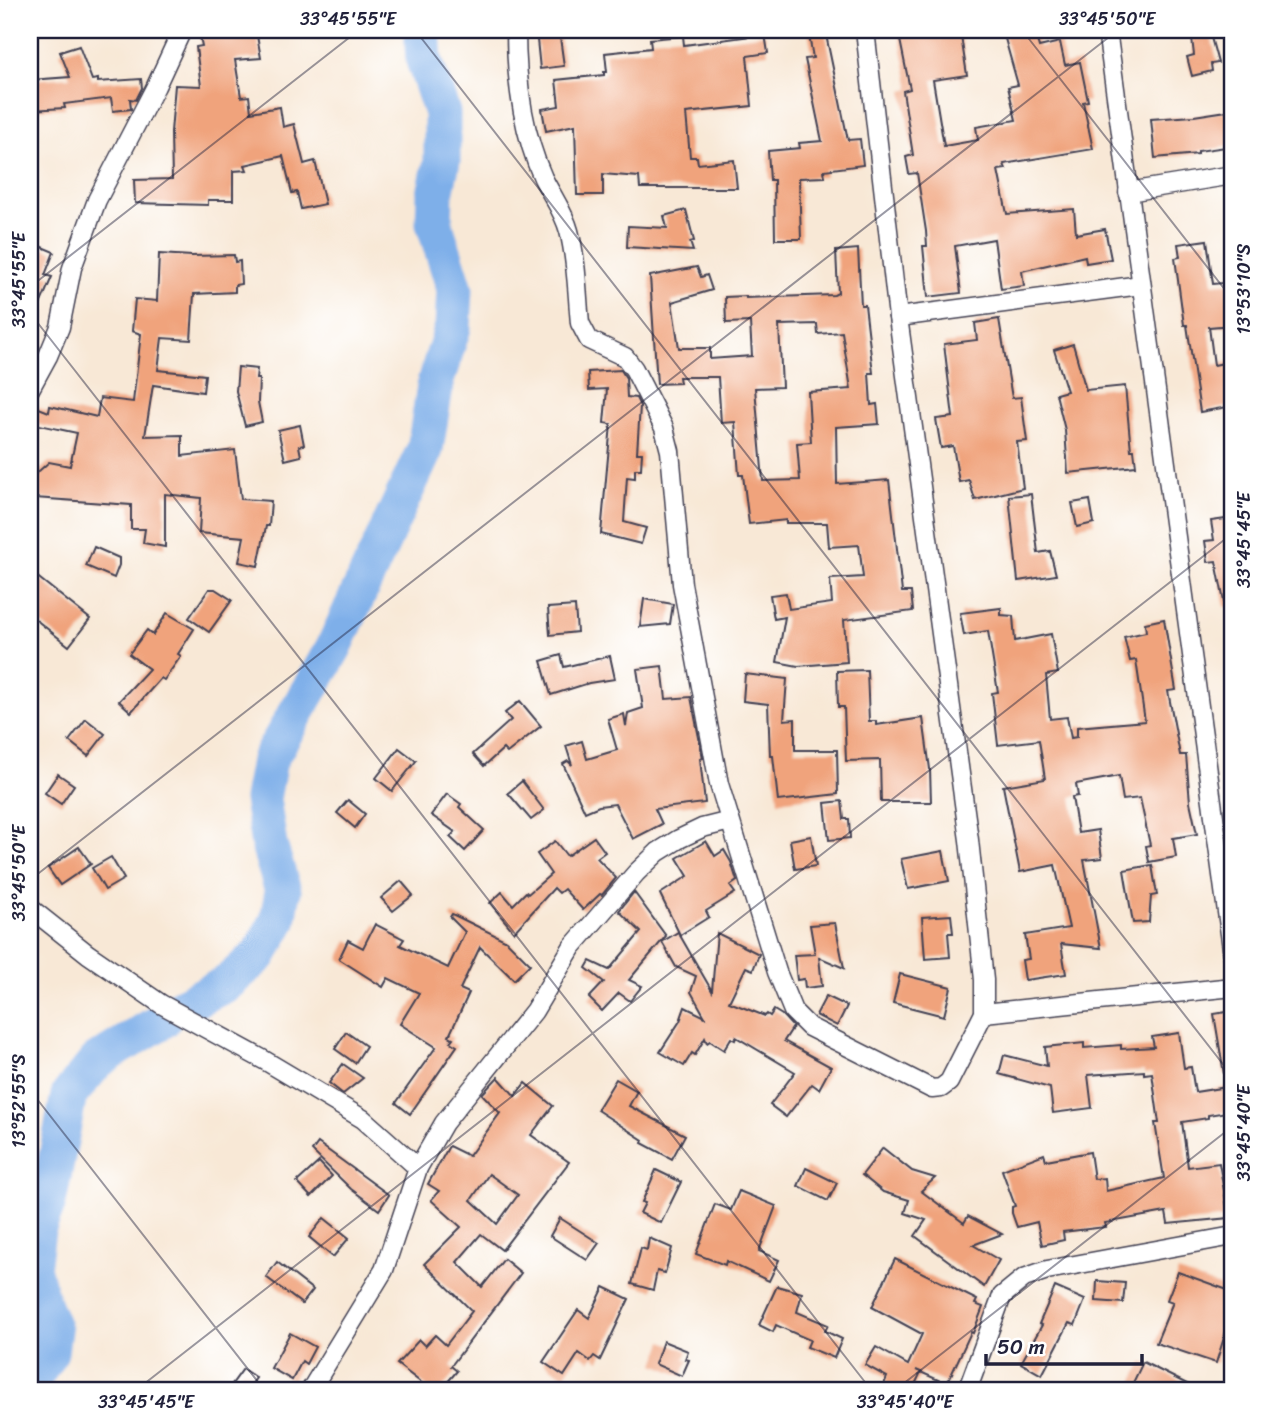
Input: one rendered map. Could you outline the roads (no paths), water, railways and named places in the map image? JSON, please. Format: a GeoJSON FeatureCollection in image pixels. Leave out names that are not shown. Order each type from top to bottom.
{"type":"FeatureCollection","features":[{"type":"Feature","properties":{"kind":"street"},"geometry":{"type":"LineString","coordinates":[[30,389],[60,327],[72,268],[97,200],[182,30]]}},
{"type":"Feature","properties":{"kind":"street"},"geometry":{"type":"LineString","coordinates":[[516,30],[516,63],[522,111],[544,178],[569,231],[580,323],[589,341],[625,357],[634,369],[664,428],[670,451],[682,584],[719,784],[776,972],[793,1011],[809,1027],[932,1089],[941,1088],[950,1082],[984,1013],[984,980],[970,840],[898,317],[865,30]]}},
{"type":"Feature","properties":{"kind":"street"},"geometry":{"type":"LineString","coordinates":[[1107,30],[1233,956]]}},
{"type":"Feature","properties":{"kind":"street"},"geometry":{"type":"LineString","coordinates":[[1128,192],[1233,175]]}},
{"type":"Feature","properties":{"kind":"street"},"geometry":{"type":"LineString","coordinates":[[898,317],[1141,285]]}},
{"type":"Feature","properties":{"kind":"street"},"geometry":{"type":"LineString","coordinates":[[310,1391],[384,1270],[418,1168],[444,1123],[534,1012],[572,947],[636,873],[659,852],[702,828],[730,821]]}},
{"type":"Feature","properties":{"kind":"street"},"geometry":{"type":"LineString","coordinates":[[30,908],[88,954],[160,1004],[264,1060],[363,1119],[418,1168]]}},
{"type":"Feature","properties":{"kind":"street"},"geometry":{"type":"LineString","coordinates":[[984,1013],[1233,987]]}},
{"type":"Feature","properties":{"kind":"street"},"geometry":{"type":"LineString","coordinates":[[967,1391],[1002,1296],[1024,1278],[1047,1270],[1233,1236]]}},
{"type":"Feature","properties":{"kind":"waterway"},"geometry":{"type":"LineString","coordinates":[[182,1006],[226,984],[259,955],[278,921],[283,891],[269,845],[262,799],[269,760],[334,647],[425,449],[436,380],[453,327],[455,289],[434,223],[435,194],[442,161],[442,113],[424,60],[422,30]]}},
{"type":"Feature","properties":{"kind":"waterway"},"geometry":{"type":"LineString","coordinates":[[30,1384],[50,1352],[53,1330],[32,1268],[37,1230],[48,1202],[69,1095],[97,1061],[163,1020]]}}]}
